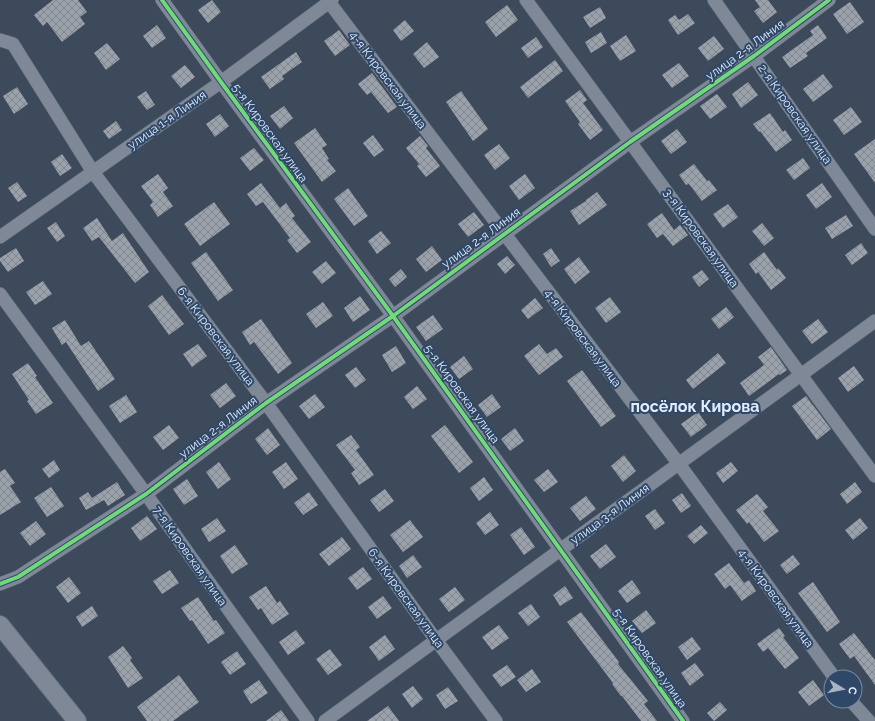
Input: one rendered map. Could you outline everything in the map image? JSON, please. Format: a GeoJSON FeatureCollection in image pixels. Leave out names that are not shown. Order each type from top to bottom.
{"type":"FeatureCollection","features":[{"type":"Feature","properties":{"kind":"main road"},"geometry":{"type":"LineString","coordinates":[[0,625],[77,721]]}},
{"type":"Feature","properties":{"kind":"street","name":"5-я Кировская улица"},"geometry":{"type":"LineString","coordinates":[[162,0],[220,82],[393,316],[683,721]]}},
{"type":"Feature","properties":{"kind":"street","name":"3-я Кировская улица"},"geometry":{"type":"LineString","coordinates":[[526,0],[875,476]]}},
{"type":"Feature","properties":{"kind":"street","name":"2-я Кировская улица"},"geometry":{"type":"LineString","coordinates":[[714,0],[875,229]]}},
{"type":"Feature","properties":{"kind":"street","name":"улица 2-я Линия"},"geometry":{"type":"LineString","coordinates":[[0,584],[18,577],[146,494],[266,403],[393,316],[630,142],[754,56],[829,0]]}},
{"type":"Feature","properties":{"kind":"street","name":"улица 1-я Линия"},"geometry":{"type":"LineString","coordinates":[[0,237],[220,82],[330,1]]}},
{"type":"Feature","properties":{"kind":"street","name":"4-я Кировская улица"},"geometry":{"type":"LineString","coordinates":[[330,1],[504,234],[679,464],[828,669]]}},
{"type":"Feature","properties":{"kind":"street","name":"6-я Кировская улица"},"geometry":{"type":"LineString","coordinates":[[0,40],[13,44],[93,172],[266,403],[496,721]]}},
{"type":"Feature","properties":{"kind":"street","name":"7-я Кировская улица"},"geometry":{"type":"LineString","coordinates":[[0,294],[146,494],[308,721]]}},
{"type":"Feature","properties":{"kind":"street","name":"улица 3-я Линия"},"geometry":{"type":"LineString","coordinates":[[325,721],[875,321]]}},
{"type":"Feature","properties":{"kind":"street"},"geometry":{"type":"LineString","coordinates":[[859,709],[870,721]]}},
{"type":"Feature","properties":{"kind":"building"},"geometry":{"type":"Polygon","coordinates":[[[53,0],[78,0],[87,12],[80,17],[85,24],[62,42],[47,22],[43,26],[34,15],[53,0]]]}},
{"type":"Feature","properties":{"kind":"building"},"geometry":{"type":"Polygon","coordinates":[[[212,0],[221,12],[208,23],[198,10],[212,0]]]}},
{"type":"Feature","properties":{"kind":"building"},"geometry":{"type":"Polygon","coordinates":[[[755,0],[768,0],[777,12],[763,23],[754,11],[760,7],[755,0]]]}},
{"type":"Feature","properties":{"kind":"building"},"geometry":{"type":"Polygon","coordinates":[[[850,2],[864,22],[847,34],[833,14],[850,2]]]}},
{"type":"Feature","properties":{"kind":"building"},"geometry":{"type":"Polygon","coordinates":[[[507,5],[518,20],[496,37],[485,22],[507,5]]]}},
{"type":"Feature","properties":{"kind":"building"},"geometry":{"type":"Polygon","coordinates":[[[600,7],[606,18],[590,28],[583,17],[600,7]]]}},
{"type":"Feature","properties":{"kind":"building"},"geometry":{"type":"Polygon","coordinates":[[[688,14],[695,23],[678,35],[668,20],[675,15],[679,20],[688,14]]]}},
{"type":"Feature","properties":{"kind":"building"},"geometry":{"type":"Polygon","coordinates":[[[405,20],[414,31],[401,41],[393,30],[405,20]]]}},
{"type":"Feature","properties":{"kind":"building"},"geometry":{"type":"Polygon","coordinates":[[[157,25],[166,38],[152,48],[143,36],[157,25]]]}},
{"type":"Feature","properties":{"kind":"building"},"geometry":{"type":"Polygon","coordinates":[[[818,25],[827,38],[806,53],[808,56],[790,68],[782,57],[813,35],[810,31],[818,25]]]}},
{"type":"Feature","properties":{"kind":"building"},"geometry":{"type":"Polygon","coordinates":[[[339,30],[350,45],[335,56],[324,41],[339,30]]]}},
{"type":"Feature","properties":{"kind":"building"},"geometry":{"type":"Polygon","coordinates":[[[601,32],[607,43],[591,53],[585,42],[601,32]]]}},
{"type":"Feature","properties":{"kind":"building"},"geometry":{"type":"Polygon","coordinates":[[[626,35],[636,51],[620,61],[610,46],[626,35]]]}},
{"type":"Feature","properties":{"kind":"building"},"geometry":{"type":"Polygon","coordinates":[[[714,36],[724,49],[708,61],[698,48],[714,36]]]}},
{"type":"Feature","properties":{"kind":"building"},"geometry":{"type":"Polygon","coordinates":[[[536,37],[543,47],[528,58],[521,48],[536,37]]]}},
{"type":"Feature","properties":{"kind":"building"},"geometry":{"type":"Polygon","coordinates":[[[427,42],[439,57],[424,68],[413,54],[427,42]]]}},
{"type":"Feature","properties":{"kind":"building"},"geometry":{"type":"Polygon","coordinates":[[[107,43],[120,59],[106,70],[94,53],[107,43]]]}},
{"type":"Feature","properties":{"kind":"building"},"geometry":{"type":"Polygon","coordinates":[[[296,52],[302,62],[282,76],[284,79],[270,89],[261,77],[296,52]]]}},
{"type":"Feature","properties":{"kind":"building"},"geometry":{"type":"Polygon","coordinates":[[[555,60],[563,71],[528,98],[520,87],[555,60]]]}},
{"type":"Feature","properties":{"kind":"building"},"geometry":{"type":"Polygon","coordinates":[[[679,63],[689,76],[672,88],[662,75],[679,63]]]}},
{"type":"Feature","properties":{"kind":"building"},"geometry":{"type":"Polygon","coordinates":[[[185,65],[195,77],[181,88],[171,76],[185,65]]]}},
{"type":"Feature","properties":{"kind":"building"},"geometry":{"type":"Polygon","coordinates":[[[372,73],[397,107],[388,113],[371,92],[367,95],[358,84],[372,73]]]}},
{"type":"Feature","properties":{"kind":"building"},"geometry":{"type":"Polygon","coordinates":[[[823,74],[833,87],[813,102],[803,89],[823,74]]]}},
{"type":"Feature","properties":{"kind":"building"},"geometry":{"type":"Polygon","coordinates":[[[748,82],[758,95],[741,108],[732,94],[748,82]]]}},
{"type":"Feature","properties":{"kind":"building"},"geometry":{"type":"Polygon","coordinates":[[[17,87],[28,104],[14,114],[3,96],[17,87]]]}},
{"type":"Feature","properties":{"kind":"building"},"geometry":{"type":"Polygon","coordinates":[[[580,90],[587,100],[583,103],[603,130],[590,140],[578,124],[580,122],[565,101],[580,90]]]}},
{"type":"Feature","properties":{"kind":"building"},"geometry":{"type":"Polygon","coordinates":[[[146,91],[155,105],[147,110],[137,97],[146,91]]]}},
{"type":"Feature","properties":{"kind":"building"},"geometry":{"type":"Polygon","coordinates":[[[461,91],[488,129],[473,141],[446,102],[461,91]]]}},
{"type":"Feature","properties":{"kind":"building"},"geometry":{"type":"Polygon","coordinates":[[[717,94],[727,107],[710,119],[700,106],[717,94]]]}},
{"type":"Feature","properties":{"kind":"building"},"geometry":{"type":"Polygon","coordinates":[[[284,106],[293,118],[280,129],[270,116],[284,106]]]}},
{"type":"Feature","properties":{"kind":"building"},"geometry":{"type":"Polygon","coordinates":[[[851,107],[862,122],[844,135],[833,120],[851,107]]]}},
{"type":"Feature","properties":{"kind":"building"},"geometry":{"type":"Polygon","coordinates":[[[770,113],[783,132],[785,130],[792,140],[776,152],[753,124],[770,113]]]}},
{"type":"Feature","properties":{"kind":"building"},"geometry":{"type":"Polygon","coordinates":[[[220,114],[229,126],[215,137],[206,124],[220,114]]]}},
{"type":"Feature","properties":{"kind":"building"},"geometry":{"type":"Polygon","coordinates":[[[116,121],[122,130],[109,139],[103,131],[116,121]]]}},
{"type":"Feature","properties":{"kind":"building"},"geometry":{"type":"Polygon","coordinates":[[[315,128],[327,145],[322,148],[329,159],[327,160],[336,171],[322,182],[294,143],[315,128]]]}},
{"type":"Feature","properties":{"kind":"building"},"geometry":{"type":"Polygon","coordinates":[[[677,129],[687,142],[671,154],[661,141],[677,129]]]}},
{"type":"Feature","properties":{"kind":"building"},"geometry":{"type":"Polygon","coordinates":[[[373,135],[384,150],[374,157],[363,143],[373,135]]]}},
{"type":"Feature","properties":{"kind":"building"},"geometry":{"type":"Polygon","coordinates":[[[420,136],[428,146],[426,148],[440,166],[426,177],[417,166],[419,164],[406,148],[420,136]]]}},
{"type":"Feature","properties":{"kind":"building"},"geometry":{"type":"Polygon","coordinates":[[[875,139],[875,183],[854,154],[875,139]]]}},
{"type":"Feature","properties":{"kind":"building"},"geometry":{"type":"Polygon","coordinates":[[[499,144],[510,158],[495,170],[484,155],[499,144]]]}},
{"type":"Feature","properties":{"kind":"building"},"geometry":{"type":"Polygon","coordinates":[[[254,148],[264,160],[250,171],[240,158],[254,148]]]}},
{"type":"Feature","properties":{"kind":"building"},"geometry":{"type":"Polygon","coordinates":[[[62,154],[72,168],[60,176],[51,162],[62,154]]]}},
{"type":"Feature","properties":{"kind":"building"},"geometry":{"type":"Polygon","coordinates":[[[803,158],[810,168],[794,180],[786,170],[803,158]]]}},
{"type":"Feature","properties":{"kind":"building"},"geometry":{"type":"Polygon","coordinates":[[[694,164],[707,181],[709,180],[717,190],[702,201],[689,184],[686,185],[679,175],[694,164]]]}},
{"type":"Feature","properties":{"kind":"building"},"geometry":{"type":"Polygon","coordinates":[[[158,174],[168,188],[163,192],[173,206],[158,217],[150,205],[153,202],[141,186],[158,174]]]}},
{"type":"Feature","properties":{"kind":"building"},"geometry":{"type":"Polygon","coordinates":[[[525,174],[535,188],[519,200],[509,186],[525,174]]]}},
{"type":"Feature","properties":{"kind":"building"},"geometry":{"type":"Polygon","coordinates":[[[17,182],[27,196],[18,202],[8,188],[17,182]]]}},
{"type":"Feature","properties":{"kind":"building"},"geometry":{"type":"Polygon","coordinates":[[[261,183],[280,208],[286,203],[295,216],[292,218],[311,242],[297,253],[287,240],[290,238],[263,202],[256,206],[247,194],[261,183]]]}},
{"type":"Feature","properties":{"kind":"building"},"geometry":{"type":"Polygon","coordinates":[[[822,183],[832,197],[816,209],[806,195],[822,183]]]}},
{"type":"Feature","properties":{"kind":"building"},"geometry":{"type":"Polygon","coordinates":[[[348,188],[368,216],[354,226],[334,199],[348,188]]]}},
{"type":"Feature","properties":{"kind":"building"},"geometry":{"type":"Polygon","coordinates":[[[597,192],[607,205],[579,225],[570,211],[597,192]]]}},
{"type":"Feature","properties":{"kind":"building"},"geometry":{"type":"Polygon","coordinates":[[[214,202],[230,224],[200,246],[184,224],[214,202]]]}},
{"type":"Feature","properties":{"kind":"building"},"geometry":{"type":"Polygon","coordinates":[[[728,204],[738,217],[723,228],[713,214],[728,204]]]}},
{"type":"Feature","properties":{"kind":"building"},"geometry":{"type":"Polygon","coordinates":[[[474,212],[484,225],[468,237],[458,224],[474,212]]]}},
{"type":"Feature","properties":{"kind":"building"},"geometry":{"type":"Polygon","coordinates":[[[662,213],[674,230],[680,225],[688,235],[673,246],[663,234],[657,238],[647,224],[662,213]]]}},
{"type":"Feature","properties":{"kind":"building"},"geometry":{"type":"Polygon","coordinates":[[[846,215],[853,226],[832,239],[825,228],[846,215]]]}},
{"type":"Feature","properties":{"kind":"building"},"geometry":{"type":"Polygon","coordinates":[[[97,218],[112,241],[123,233],[149,272],[135,283],[99,237],[92,241],[83,228],[97,218]]]}},
{"type":"Feature","properties":{"kind":"building"},"geometry":{"type":"Polygon","coordinates":[[[56,222],[65,236],[57,242],[47,228],[56,222]]]}},
{"type":"Feature","properties":{"kind":"building"},"geometry":{"type":"Polygon","coordinates":[[[762,223],[774,238],[764,246],[752,231],[762,223]]]}},
{"type":"Feature","properties":{"kind":"building"},"geometry":{"type":"Polygon","coordinates":[[[381,231],[391,243],[377,254],[368,241],[381,231]]]}},
{"type":"Feature","properties":{"kind":"building"},"geometry":{"type":"Polygon","coordinates":[[[861,243],[868,253],[852,265],[845,255],[861,243]]]}},
{"type":"Feature","properties":{"kind":"building"},"geometry":{"type":"Polygon","coordinates":[[[432,246],[442,260],[426,272],[416,259],[432,246]]]}},
{"type":"Feature","properties":{"kind":"building"},"geometry":{"type":"Polygon","coordinates":[[[16,248],[24,261],[8,272],[0,261],[0,258],[16,248]]]}},
{"type":"Feature","properties":{"kind":"building"},"geometry":{"type":"Polygon","coordinates":[[[551,248],[560,261],[551,267],[543,254],[551,248]]]}},
{"type":"Feature","properties":{"kind":"building"},"geometry":{"type":"Polygon","coordinates":[[[206,252],[233,290],[218,301],[191,263],[206,252]]]}},
{"type":"Feature","properties":{"kind":"building"},"geometry":{"type":"Polygon","coordinates":[[[764,252],[777,270],[778,268],[786,278],[771,290],[758,272],[756,274],[749,264],[764,252]]]}},
{"type":"Feature","properties":{"kind":"building"},"geometry":{"type":"Polygon","coordinates":[[[507,256],[515,265],[505,274],[497,264],[507,256]]]}},
{"type":"Feature","properties":{"kind":"building"},"geometry":{"type":"Polygon","coordinates":[[[579,257],[590,272],[575,284],[564,269],[579,257]]]}},
{"type":"Feature","properties":{"kind":"building"},"geometry":{"type":"Polygon","coordinates":[[[326,261],[336,273],[322,284],[312,272],[326,261]]]}},
{"type":"Feature","properties":{"kind":"building"},"geometry":{"type":"Polygon","coordinates":[[[401,269],[407,277],[395,287],[389,279],[401,269]]]}},
{"type":"Feature","properties":{"kind":"building"},"geometry":{"type":"Polygon","coordinates":[[[702,270],[709,279],[699,287],[692,277],[702,270]]]}},
{"type":"Feature","properties":{"kind":"building"},"geometry":{"type":"Polygon","coordinates":[[[43,281],[52,294],[35,305],[26,292],[43,281]]]}},
{"type":"Feature","properties":{"kind":"building"},"geometry":{"type":"Polygon","coordinates":[[[162,295],[184,324],[169,335],[148,306],[162,295]]]}},
{"type":"Feature","properties":{"kind":"building"},"geometry":{"type":"Polygon","coordinates":[[[360,296],[370,310],[353,322],[344,308],[360,296]]]}},
{"type":"Feature","properties":{"kind":"building"},"geometry":{"type":"Polygon","coordinates":[[[610,297],[621,312],[606,323],[595,308],[610,297]]]}},
{"type":"Feature","properties":{"kind":"building"},"geometry":{"type":"Polygon","coordinates":[[[535,298],[543,308],[528,319],[521,310],[535,298]]]}},
{"type":"Feature","properties":{"kind":"building"},"geometry":{"type":"Polygon","coordinates":[[[323,302],[333,316],[316,328],[306,314],[323,302]]]}},
{"type":"Feature","properties":{"kind":"building"},"geometry":{"type":"Polygon","coordinates":[[[726,307],[734,317],[719,329],[711,319],[726,307]]]}},
{"type":"Feature","properties":{"kind":"building"},"geometry":{"type":"Polygon","coordinates":[[[433,315],[443,329],[426,341],[416,327],[433,315]]]}},
{"type":"Feature","properties":{"kind":"building"},"geometry":{"type":"Polygon","coordinates":[[[261,319],[292,363],[278,374],[254,342],[250,345],[242,332],[261,319]]]}},
{"type":"Feature","properties":{"kind":"building"},"geometry":{"type":"Polygon","coordinates":[[[818,319],[828,332],[812,344],[802,331],[818,319]]]}},
{"type":"Feature","properties":{"kind":"building"},"geometry":{"type":"Polygon","coordinates":[[[65,320],[81,346],[89,341],[115,379],[98,391],[66,342],[62,345],[52,328],[65,320]]]}},
{"type":"Feature","properties":{"kind":"building"},"geometry":{"type":"Polygon","coordinates":[[[198,344],[207,356],[192,367],[183,354],[198,344]]]}},
{"type":"Feature","properties":{"kind":"building"},"geometry":{"type":"Polygon","coordinates":[[[539,344],[547,354],[556,348],[563,357],[539,375],[524,356],[539,344]]]}},
{"type":"Feature","properties":{"kind":"building"},"geometry":{"type":"Polygon","coordinates":[[[396,346],[406,363],[392,372],[382,355],[396,346]]]}},
{"type":"Feature","properties":{"kind":"building"},"geometry":{"type":"Polygon","coordinates":[[[771,347],[787,370],[780,375],[779,374],[749,396],[740,383],[764,365],[758,357],[771,347]]]}},
{"type":"Feature","properties":{"kind":"building"},"geometry":{"type":"Polygon","coordinates":[[[718,353],[726,363],[693,389],[686,380],[718,353]]]}},
{"type":"Feature","properties":{"kind":"building"},"geometry":{"type":"Polygon","coordinates":[[[464,356],[473,369],[459,379],[450,367],[464,356]]]}},
{"type":"Feature","properties":{"kind":"building"},"geometry":{"type":"Polygon","coordinates":[[[28,363],[37,376],[35,377],[53,403],[36,414],[27,401],[29,400],[12,374],[28,363]]]}},
{"type":"Feature","properties":{"kind":"building"},"geometry":{"type":"Polygon","coordinates":[[[854,366],[864,380],[848,392],[838,378],[854,366]]]}},
{"type":"Feature","properties":{"kind":"building"},"geometry":{"type":"Polygon","coordinates":[[[356,367],[366,380],[355,388],[345,375],[356,367]]]}},
{"type":"Feature","properties":{"kind":"building"},"geometry":{"type":"Polygon","coordinates":[[[582,370],[616,416],[601,427],[567,381],[582,370]]]}},
{"type":"Feature","properties":{"kind":"building"},"geometry":{"type":"Polygon","coordinates":[[[226,383],[236,396],[220,408],[210,395],[226,383]]]}},
{"type":"Feature","properties":{"kind":"building"},"geometry":{"type":"Polygon","coordinates":[[[417,386],[427,399],[413,409],[404,397],[417,386]]]}},
{"type":"Feature","properties":{"kind":"building"},"geometry":{"type":"Polygon","coordinates":[[[315,394],[325,407],[309,419],[299,406],[315,394]]]}},
{"type":"Feature","properties":{"kind":"building"},"geometry":{"type":"Polygon","coordinates":[[[492,394],[501,407],[487,417],[478,405],[492,394]]]}},
{"type":"Feature","properties":{"kind":"building"},"geometry":{"type":"Polygon","coordinates":[[[126,395],[137,412],[120,423],[109,406],[126,395]]]}},
{"type":"Feature","properties":{"kind":"building"},"geometry":{"type":"Polygon","coordinates":[[[806,396],[831,429],[817,440],[792,406],[806,396]]]}},
{"type":"Feature","properties":{"kind":"building"},"geometry":{"type":"Polygon","coordinates":[[[698,412],[707,425],[691,437],[681,424],[698,412]]]}},
{"type":"Feature","properties":{"kind":"building"},"geometry":{"type":"Polygon","coordinates":[[[169,425],[179,438],[163,450],[153,437],[169,425]]]}},
{"type":"Feature","properties":{"kind":"building"},"geometry":{"type":"Polygon","coordinates":[[[445,425],[473,462],[459,473],[431,436],[445,425]]]}},
{"type":"Feature","properties":{"kind":"building"},"geometry":{"type":"Polygon","coordinates":[[[268,428],[280,445],[267,455],[255,439],[268,428]]]}},
{"type":"Feature","properties":{"kind":"building"},"geometry":{"type":"Polygon","coordinates":[[[515,428],[524,441],[510,451],[501,439],[515,428]]]}},
{"type":"Feature","properties":{"kind":"building"},"geometry":{"type":"Polygon","coordinates":[[[351,435],[360,447],[356,450],[374,475],[359,485],[351,473],[355,470],[336,445],[351,435]]]}},
{"type":"Feature","properties":{"kind":"building"},"geometry":{"type":"Polygon","coordinates":[[[624,455],[636,471],[623,482],[611,466],[624,455]]]}},
{"type":"Feature","properties":{"kind":"building"},"geometry":{"type":"Polygon","coordinates":[[[54,460],[60,470],[49,478],[42,469],[54,460]]]}},
{"type":"Feature","properties":{"kind":"building"},"geometry":{"type":"Polygon","coordinates":[[[219,462],[231,479],[218,489],[206,472],[219,462]]]}},
{"type":"Feature","properties":{"kind":"building"},"geometry":{"type":"Polygon","coordinates":[[[286,462],[298,479],[284,489],[272,472],[286,462]]]}},
{"type":"Feature","properties":{"kind":"building"},"geometry":{"type":"Polygon","coordinates":[[[731,462],[738,471],[723,483],[716,473],[731,462]]]}},
{"type":"Feature","properties":{"kind":"building"},"geometry":{"type":"Polygon","coordinates":[[[5,469],[15,483],[10,486],[21,502],[0,515],[0,472],[5,469]]]}},
{"type":"Feature","properties":{"kind":"building"},"geometry":{"type":"Polygon","coordinates":[[[548,469],[558,482],[544,492],[534,480],[548,469]]]}},
{"type":"Feature","properties":{"kind":"building"},"geometry":{"type":"Polygon","coordinates":[[[484,477],[493,490],[479,501],[470,488],[484,477]]]}},
{"type":"Feature","properties":{"kind":"building"},"geometry":{"type":"Polygon","coordinates":[[[187,479],[198,496],[184,505],[173,489],[187,479]]]}},
{"type":"Feature","properties":{"kind":"building"},"geometry":{"type":"Polygon","coordinates":[[[117,482],[125,495],[108,506],[104,500],[86,510],[79,498],[88,492],[92,498],[117,482]]]}},
{"type":"Feature","properties":{"kind":"building"},"geometry":{"type":"Polygon","coordinates":[[[855,482],[862,492],[847,504],[840,494],[855,482]]]}},
{"type":"Feature","properties":{"kind":"building"},"geometry":{"type":"Polygon","coordinates":[[[51,487],[64,506],[47,517],[34,498],[51,487]]]}},
{"type":"Feature","properties":{"kind":"building"},"geometry":{"type":"Polygon","coordinates":[[[385,489],[394,501],[379,512],[370,500],[385,489]]]}},
{"type":"Feature","properties":{"kind":"building"},"geometry":{"type":"Polygon","coordinates":[[[309,492],[318,505],[303,515],[294,503],[309,492]]]}},
{"type":"Feature","properties":{"kind":"building"},"geometry":{"type":"Polygon","coordinates":[[[682,493],[691,506],[681,513],[672,500],[682,493]]]}},
{"type":"Feature","properties":{"kind":"building"},"geometry":{"type":"Polygon","coordinates":[[[757,494],[768,507],[763,511],[779,531],[764,542],[749,522],[747,524],[736,510],[757,494]]]}},
{"type":"Feature","properties":{"kind":"building"},"geometry":{"type":"Polygon","coordinates":[[[586,496],[596,509],[580,521],[570,508],[586,496]]]}},
{"type":"Feature","properties":{"kind":"building"},"geometry":{"type":"Polygon","coordinates":[[[655,509],[665,523],[655,530],[645,516],[655,509]]]}},
{"type":"Feature","properties":{"kind":"building"},"geometry":{"type":"Polygon","coordinates":[[[490,512],[499,525],[485,535],[476,523],[490,512]]]}},
{"type":"Feature","properties":{"kind":"building"},"geometry":{"type":"Polygon","coordinates":[[[147,516],[157,529],[140,541],[131,528],[147,516]]]}},
{"type":"Feature","properties":{"kind":"building"},"geometry":{"type":"Polygon","coordinates":[[[217,518],[226,531],[209,542],[201,529],[217,518]]]}},
{"type":"Feature","properties":{"kind":"building"},"geometry":{"type":"Polygon","coordinates":[[[860,518],[868,528],[853,540],[845,530],[860,518]]]}},
{"type":"Feature","properties":{"kind":"building"},"geometry":{"type":"Polygon","coordinates":[[[410,520],[423,537],[403,552],[390,535],[410,520]]]}},
{"type":"Feature","properties":{"kind":"building"},"geometry":{"type":"Polygon","coordinates":[[[36,521],[46,534],[30,546],[20,533],[36,521]]]}},
{"type":"Feature","properties":{"kind":"building"},"geometry":{"type":"Polygon","coordinates":[[[701,525],[708,533],[694,544],[687,536],[701,525]]]}},
{"type":"Feature","properties":{"kind":"building"},"geometry":{"type":"Polygon","coordinates":[[[521,527],[535,547],[524,555],[510,535],[521,527]]]}},
{"type":"Feature","properties":{"kind":"building"},"geometry":{"type":"Polygon","coordinates":[[[342,537],[351,549],[329,566],[319,554],[342,537]]]}},
{"type":"Feature","properties":{"kind":"building"},"geometry":{"type":"Polygon","coordinates":[[[606,544],[616,557],[600,569],[590,556],[606,544]]]}},
{"type":"Feature","properties":{"kind":"building"},"geometry":{"type":"Polygon","coordinates":[[[235,545],[248,564],[232,574],[220,556],[235,545]]]}},
{"type":"Feature","properties":{"kind":"building"},"geometry":{"type":"Polygon","coordinates":[[[413,555],[422,567],[407,578],[399,566],[413,555]]]}},
{"type":"Feature","properties":{"kind":"building"},"geometry":{"type":"Polygon","coordinates":[[[793,555],[800,564],[787,574],[780,565],[793,555]]]}},
{"type":"Feature","properties":{"kind":"building"},"geometry":{"type":"Polygon","coordinates":[[[729,563],[744,583],[749,580],[756,591],[742,601],[730,585],[725,589],[714,574],[729,563]]]}},
{"type":"Feature","properties":{"kind":"building"},"geometry":{"type":"Polygon","coordinates":[[[363,567],[372,579],[357,590],[348,578],[363,567]]]}},
{"type":"Feature","properties":{"kind":"building"},"geometry":{"type":"Polygon","coordinates":[[[170,570],[179,583],[162,594],[153,581],[170,570]]]}},
{"type":"Feature","properties":{"kind":"building"},"geometry":{"type":"Polygon","coordinates":[[[69,577],[81,593],[68,603],[56,587],[69,577]]]}},
{"type":"Feature","properties":{"kind":"building"},"geometry":{"type":"Polygon","coordinates":[[[632,580],[641,593],[627,603],[618,591],[632,580]]]}},
{"type":"Feature","properties":{"kind":"building"},"geometry":{"type":"Polygon","coordinates":[[[813,582],[840,622],[827,632],[798,593],[813,582]]]}},
{"type":"Feature","properties":{"kind":"building"},"geometry":{"type":"Polygon","coordinates":[[[266,586],[277,603],[280,601],[289,614],[272,625],[261,608],[258,610],[249,597],[266,586]]]}},
{"type":"Feature","properties":{"kind":"building"},"geometry":{"type":"Polygon","coordinates":[[[565,586],[573,598],[560,606],[553,595],[565,586]]]}},
{"type":"Feature","properties":{"kind":"building"},"geometry":{"type":"Polygon","coordinates":[[[455,587],[465,600],[449,612],[439,599],[455,587]]]}},
{"type":"Feature","properties":{"kind":"building"},"geometry":{"type":"Polygon","coordinates":[[[383,596],[392,608],[377,619],[368,607],[383,596]]]}},
{"type":"Feature","properties":{"kind":"building"},"geometry":{"type":"Polygon","coordinates":[[[198,597],[214,621],[216,620],[225,633],[208,644],[192,620],[190,621],[181,608],[198,597]]]}},
{"type":"Feature","properties":{"kind":"building"},"geometry":{"type":"Polygon","coordinates":[[[531,604],[540,617],[528,626],[518,613],[531,604]]]}},
{"type":"Feature","properties":{"kind":"building"},"geometry":{"type":"Polygon","coordinates":[[[92,606],[98,616],[82,627],[76,617],[92,606]]]}},
{"type":"Feature","properties":{"kind":"building"},"geometry":{"type":"Polygon","coordinates":[[[646,610],[656,623],[642,633],[632,621],[646,610]]]}},
{"type":"Feature","properties":{"kind":"building"},"geometry":{"type":"Polygon","coordinates":[[[581,612],[619,662],[618,664],[648,701],[644,704],[657,721],[641,721],[567,622],[581,612]]]}},
{"type":"Feature","properties":{"kind":"building"},"geometry":{"type":"Polygon","coordinates":[[[499,625],[509,638],[492,650],[482,637],[499,625]]]}},
{"type":"Feature","properties":{"kind":"building"},"geometry":{"type":"Polygon","coordinates":[[[779,628],[785,636],[783,637],[799,658],[785,669],[768,648],[763,652],[757,644],[779,628]]]}},
{"type":"Feature","properties":{"kind":"building"},"geometry":{"type":"Polygon","coordinates":[[[296,630],[305,643],[288,655],[279,642],[296,630]]]}},
{"type":"Feature","properties":{"kind":"building"},"geometry":{"type":"Polygon","coordinates":[[[854,633],[875,660],[875,685],[854,656],[850,659],[839,644],[854,633]]]}},
{"type":"Feature","properties":{"kind":"building"},"geometry":{"type":"Polygon","coordinates":[[[385,635],[395,649],[379,661],[369,647],[385,635]]]}},
{"type":"Feature","properties":{"kind":"building"},"geometry":{"type":"Polygon","coordinates":[[[692,637],[701,649],[687,660],[678,647],[692,637]]]}},
{"type":"Feature","properties":{"kind":"building"},"geometry":{"type":"Polygon","coordinates":[[[123,646],[132,658],[130,660],[143,678],[128,688],[108,657],[123,646]]]}},
{"type":"Feature","properties":{"kind":"building"},"geometry":{"type":"Polygon","coordinates":[[[330,649],[342,665],[328,675],[316,659],[330,649]]]}},
{"type":"Feature","properties":{"kind":"building"},"geometry":{"type":"Polygon","coordinates":[[[237,651],[246,664],[230,675],[221,662],[237,651]]]}},
{"type":"Feature","properties":{"kind":"building"},"geometry":{"type":"Polygon","coordinates":[[[695,663],[704,675],[690,686],[681,673],[695,663]]]}},
{"type":"Feature","properties":{"kind":"building"},"geometry":{"type":"Polygon","coordinates":[[[507,665],[516,677],[501,687],[492,675],[507,665]]]}},
{"type":"Feature","properties":{"kind":"building"},"geometry":{"type":"Polygon","coordinates":[[[532,669],[541,682],[526,692],[517,680],[532,669]]]}},
{"type":"Feature","properties":{"kind":"building"},"geometry":{"type":"Polygon","coordinates":[[[179,675],[199,702],[173,721],[147,721],[137,707],[179,675]]]}},
{"type":"Feature","properties":{"kind":"building"},"geometry":{"type":"Polygon","coordinates":[[[259,680],[268,693],[251,704],[243,691],[259,680]]]}},
{"type":"Feature","properties":{"kind":"building"},"geometry":{"type":"Polygon","coordinates":[[[813,680],[823,696],[809,706],[798,692],[813,680]]]}},
{"type":"Feature","properties":{"kind":"building"},"geometry":{"type":"Polygon","coordinates":[[[413,686],[423,699],[412,708],[402,694],[413,686]]]}},
{"type":"Feature","properties":{"kind":"building"},"geometry":{"type":"Polygon","coordinates":[[[448,687],[458,701],[445,709],[436,695],[448,687]]]}},
{"type":"Feature","properties":{"kind":"building"},"geometry":{"type":"Polygon","coordinates":[[[720,702],[727,710],[714,721],[707,713],[720,702]]]}},
{"type":"Feature","properties":{"kind":"building"},"geometry":{"type":"Polygon","coordinates":[[[388,706],[399,721],[367,721],[388,706]]]}},
{"type":"Feature","properties":{"kind":"building"},"geometry":{"type":"Polygon","coordinates":[[[281,710],[289,721],[266,721],[281,710]]]}},
{"type":"Feature","properties":{"kind":"cycle path"},"geometry":{"type":"LineString","coordinates":[[162,0],[393,316],[683,721]]}},
{"type":"Feature","properties":{"kind":"cycle path"},"geometry":{"type":"LineString","coordinates":[[0,584],[18,577],[146,494],[266,403],[393,316],[630,142],[754,56],[829,0]]}},
{"type":"Feature","properties":{"kind":"district","name":"посёлок Кирова"},"geometry":{"type":"Point","coordinates":[695,406]}}]}
